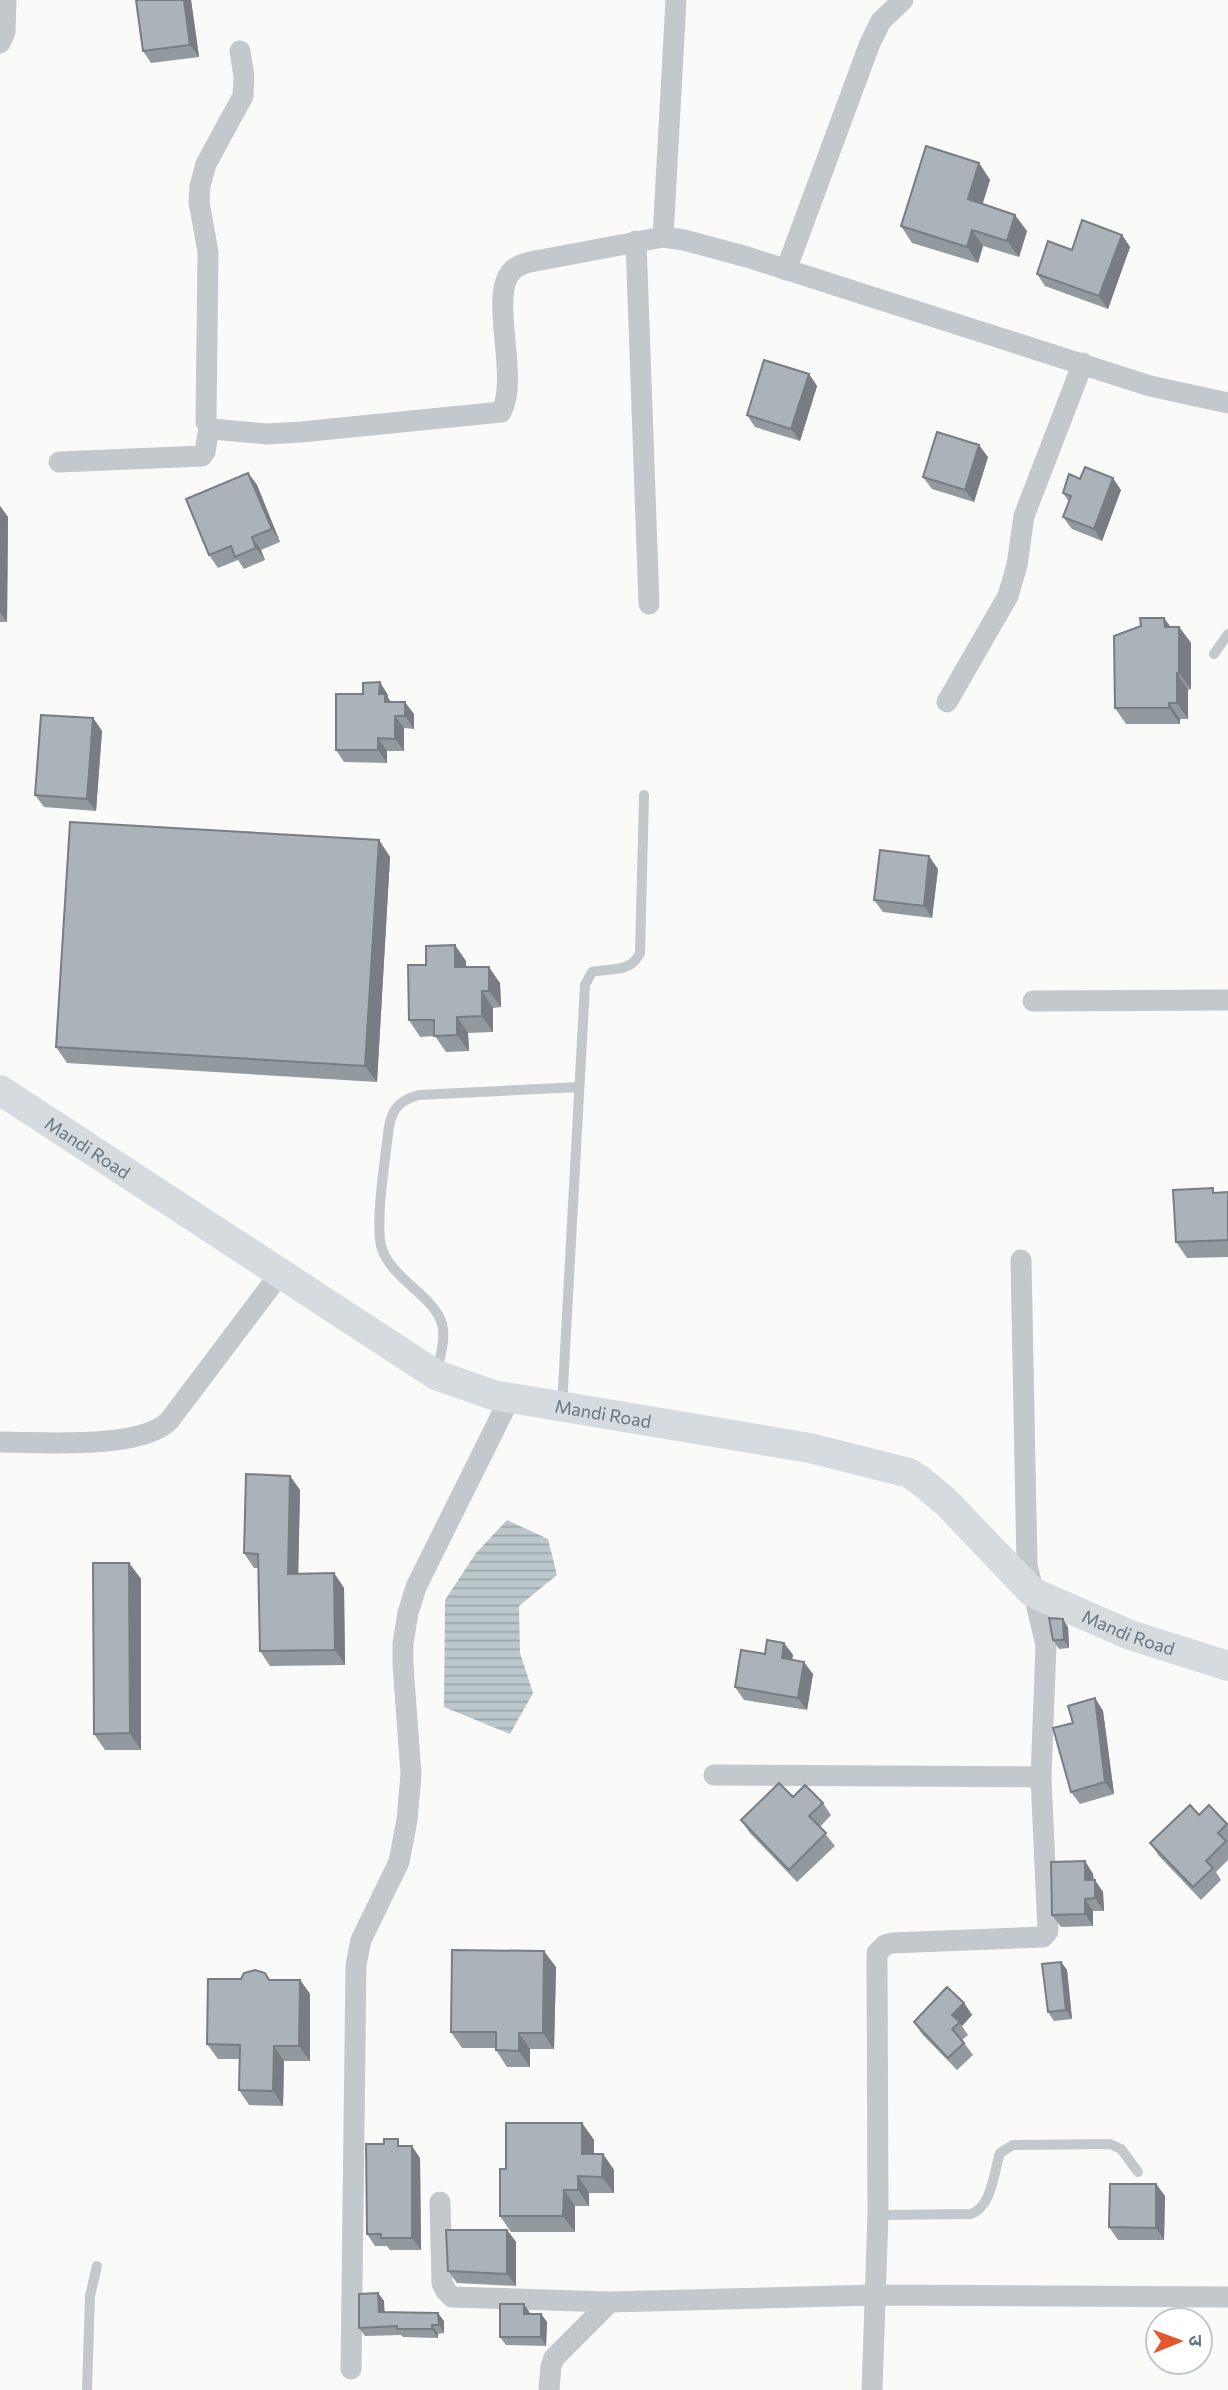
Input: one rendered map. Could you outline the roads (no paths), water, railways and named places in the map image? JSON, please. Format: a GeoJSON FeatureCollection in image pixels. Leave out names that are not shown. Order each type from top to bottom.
{"type":"FeatureCollection","features":[{"type":"Feature","properties":{"kind":"street"},"geometry":{"type":"LineString","coordinates":[[0,43],[5,32],[6,0]]}},
{"type":"Feature","properties":{"kind":"street"},"geometry":{"type":"LineString","coordinates":[[663,237],[676,0]]}},
{"type":"Feature","properties":{"kind":"street"},"geometry":{"type":"LineString","coordinates":[[786,270],[870,43],[881,21],[903,0]]}},
{"type":"Feature","properties":{"kind":"street"},"geometry":{"type":"LineString","coordinates":[[59,462],[202,456],[205,452],[209,428],[206,411],[208,252],[199,202],[200,186],[206,164],[243,96],[244,77],[240,51]]}},
{"type":"Feature","properties":{"kind":"street"},"geometry":{"type":"LineString","coordinates":[[209,428],[278,434],[501,412],[507,392],[503,299],[508,274],[517,266],[530,261],[663,237],[684,240],[786,270],[1150,386],[1228,403]]}},
{"type":"Feature","properties":{"kind":"street"},"geometry":{"type":"LineString","coordinates":[[636,241],[649,604]]}},
{"type":"Feature","properties":{"kind":"street"},"geometry":{"type":"LineString","coordinates":[[947,702],[1008,596],[1017,565],[1024,516],[1083,363]]}},
{"type":"Feature","properties":{"kind":"street"},"geometry":{"type":"LineString","coordinates":[[1033,1001],[1228,1000]]}},
{"type":"Feature","properties":{"kind":"street","name":"Mandi Road"},"geometry":{"type":"LineString","coordinates":[[0,1090],[279,1275],[436,1375],[473,1390],[509,1398],[810,1448],[909,1474],[947,1503],[1032,1592],[1130,1635],[1228,1665]]}},
{"type":"Feature","properties":{"kind":"street"},"geometry":{"type":"LineString","coordinates":[[873,2390],[878,2215],[877,1953],[892,1942],[1046,1936],[1048,1931],[1041,1777],[1046,1645],[1027,1565],[1021,1260]]}},
{"type":"Feature","properties":{"kind":"street"},"geometry":{"type":"LineString","coordinates":[[0,1443],[85,1443],[140,1437],[155,1432],[169,1421],[279,1275]]}},
{"type":"Feature","properties":{"kind":"street"},"geometry":{"type":"LineString","coordinates":[[351,2370],[356,1965],[361,1940],[399,1861],[407,1820],[411,1774],[404,1700],[405,1633],[416,1587],[509,1398]]}},
{"type":"Feature","properties":{"kind":"street"},"geometry":{"type":"LineString","coordinates":[[714,1775],[1041,1777]]}},
{"type":"Feature","properties":{"kind":"street"},"geometry":{"type":"LineString","coordinates":[[440,2202],[442,2283],[449,2295],[473,2299],[610,2302],[874,2295],[1228,2297]]}},
{"type":"Feature","properties":{"kind":"street"},"geometry":{"type":"LineString","coordinates":[[549,2390],[554,2358],[610,2302]]}},
{"type":"Feature","properties":{"kind":"lane"},"geometry":{"type":"LineString","coordinates":[[1213,654],[1228,634]]}},
{"type":"Feature","properties":{"kind":"lane"},"geometry":{"type":"LineString","coordinates":[[562,1407],[586,978],[592,972],[631,965],[640,953],[644,794]]}},
{"type":"Feature","properties":{"kind":"lane"},"geometry":{"type":"LineString","coordinates":[[436,1375],[443,1343],[442,1321],[434,1309],[388,1262],[379,1241],[389,1126],[393,1111],[399,1102],[419,1096],[579,1087]]}},
{"type":"Feature","properties":{"kind":"lane"},"geometry":{"type":"LineString","coordinates":[[878,2215],[978,2212],[986,2202],[1000,2153],[1013,2145],[1110,2144],[1121,2150],[1138,2172]]}},
{"type":"Feature","properties":{"kind":"lane"},"geometry":{"type":"LineString","coordinates":[[87,2390],[89,2306],[97,2266]]}}]}
